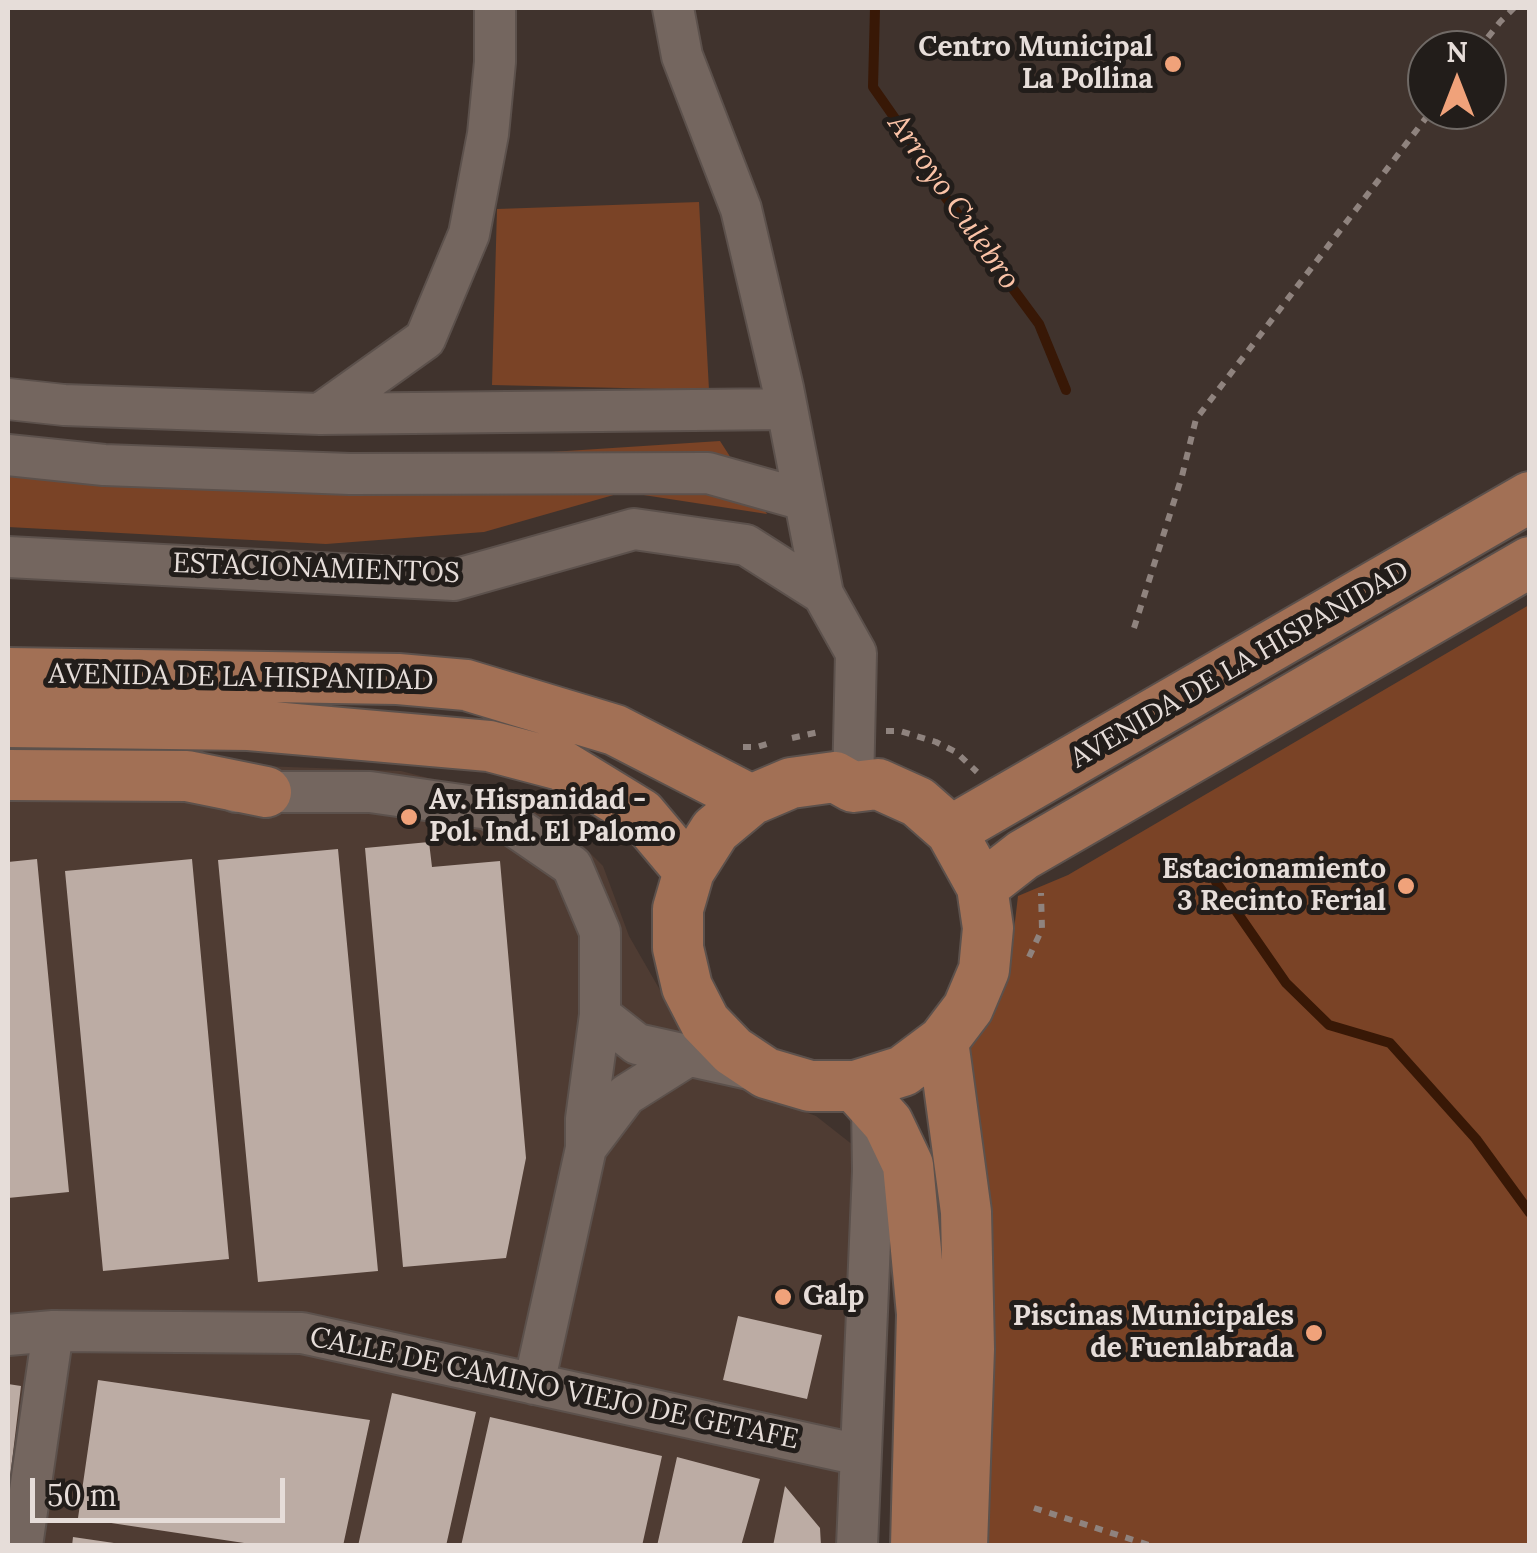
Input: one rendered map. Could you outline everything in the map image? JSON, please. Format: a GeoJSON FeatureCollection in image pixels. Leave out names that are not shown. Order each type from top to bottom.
{"type":"FeatureCollection","features":[{"type":"Feature","properties":{"kind":"main road","name":"AVENIDA DE LA HISPANIDAD"},"geometry":{"type":"LineString","coordinates":[[951,831],[1530,497]]}},
{"type":"Feature","properties":{"kind":"main road","name":"AVENIDA DE LA HISPANIDAD"},"geometry":{"type":"LineString","coordinates":[[982,887],[1024,856],[1530,562]]}},
{"type":"Feature","properties":{"kind":"main road","name":"AVENIDA DE LA HISPANIDAD"},"geometry":{"type":"LineString","coordinates":[[8,673],[398,678],[466,685],[615,730],[751,800]]}},
{"type":"Feature","properties":{"kind":"main road","name":"AVENIDA DE LA HISPANIDAD"},"geometry":{"type":"LineString","coordinates":[[8,722],[248,724],[490,746],[561,765],[641,814],[690,871]]}},
{"type":"Feature","properties":{"kind":"main road"},"geometry":{"type":"LineString","coordinates":[[8,775],[187,776],[266,792]]}},
{"type":"Feature","properties":{"kind":"main road"},"geometry":{"type":"LineString","coordinates":[[864,1095],[943,1042],[968,1008],[984,970],[988,928],[982,887],[951,831],[918,802],[878,784],[853,786],[835,777],[791,782],[751,800],[715,830],[690,871],[678,909],[678,948],[687,987],[706,1022],[732,1051],[766,1073],[810,1086],[864,1095],[888,1123],[908,1165],[922,1314],[916,1546]]}},
{"type":"Feature","properties":{"kind":"main road"},"geometry":{"type":"LineString","coordinates":[[943,1042],[966,1212],[969,1348],[962,1546]]}},
{"type":"Feature","properties":{"kind":"street"},"geometry":{"type":"LineString","coordinates":[[320,414],[424,339],[469,234],[488,134],[495,8]]}},
{"type":"Feature","properties":{"kind":"street"},"geometry":{"type":"LineString","coordinates":[[674,8],[682,56],[741,209],[823,594]]}},
{"type":"Feature","properties":{"kind":"street"},"geometry":{"type":"LineString","coordinates":[[8,399],[64,406],[320,414],[786,409]]}},
{"type":"Feature","properties":{"kind":"street"},"geometry":{"type":"LineString","coordinates":[[8,455],[104,465],[350,474],[708,472],[804,500]]}},
{"type":"Feature","properties":{"kind":"street","name":"ESTACIONAMIENTOS"},"geometry":{"type":"LineString","coordinates":[[8,557],[454,580],[634,530],[746,546],[823,594],[856,653],[853,786]]}},
{"type":"Feature","properties":{"kind":"street"},"geometry":{"type":"LineString","coordinates":[[8,793],[370,792],[488,809],[572,866],[600,932],[600,1015],[586,1119],[586,1148],[534,1384]]}},
{"type":"Feature","properties":{"kind":"street"},"geometry":{"type":"LineString","coordinates":[[600,1015],[637,1044],[766,1073]]}},
{"type":"Feature","properties":{"kind":"street"},"geometry":{"type":"LineString","coordinates":[[586,1148],[626,1096],[688,1056]]}},
{"type":"Feature","properties":{"kind":"street"},"geometry":{"type":"LineString","coordinates":[[857,1546],[873,1170],[864,1095]]}},
{"type":"Feature","properties":{"kind":"street"},"geometry":{"type":"LineString","coordinates":[[22,1546],[52,1332]]}},
{"type":"Feature","properties":{"kind":"street","name":"CALLE DE CAMINO VIEJO DE GETAFE"},"geometry":{"type":"LineString","coordinates":[[8,1335],[302,1332],[860,1456]]}},
{"type":"Feature","properties":{"kind":"path"},"geometry":{"type":"LineString","coordinates":[[1494,30],[1514,8]]}},
{"type":"Feature","properties":{"kind":"path"},"geometry":{"type":"LineString","coordinates":[[1134,628],[1196,418],[1417,130]]}},
{"type":"Feature","properties":{"kind":"path"},"geometry":{"type":"LineString","coordinates":[[1034,1508],[1152,1546]]}},
{"type":"Feature","properties":{"kind":"shaded area"},"geometry":{"type":"Polygon","coordinates":[[[699,202],[709,390],[492,385],[497,209],[699,202]]]}},
{"type":"Feature","properties":{"kind":"shaded area"},"geometry":{"type":"Polygon","coordinates":[[[720,441],[767,514],[624,492],[484,532],[326,544],[8,527],[8,443],[53,452],[551,452],[720,441]]]}},
{"type":"Feature","properties":{"kind":"shaded area"},"geometry":{"type":"Polygon","coordinates":[[[1529,605],[1529,1545],[977,1545],[964,1060],[1010,964],[1018,896],[1068,875],[1529,605]]]}},
{"type":"Feature","properties":{"kind":"shaded area"},"geometry":{"type":"Polygon","coordinates":[[[8,757],[401,771],[545,808],[603,866],[629,936],[676,1018],[745,1090],[816,1116],[858,1149],[892,1215],[887,1362],[872,1545],[8,1546],[8,757]]]}},
{"type":"Feature","properties":{"kind":"building"},"geometry":{"type":"Polygon","coordinates":[[[429,842],[432,867],[500,861],[526,1158],[506,1258],[403,1267],[365,848],[429,842]]]}},
{"type":"Feature","properties":{"kind":"building"},"geometry":{"type":"Polygon","coordinates":[[[338,849],[378,1271],[258,1282],[218,860],[338,849]]]}},
{"type":"Feature","properties":{"kind":"building"},"geometry":{"type":"Polygon","coordinates":[[[37,859],[69,1192],[8,1198],[8,862],[37,859]]]}},
{"type":"Feature","properties":{"kind":"building"},"geometry":{"type":"Polygon","coordinates":[[[192,859],[229,1259],[103,1271],[65,871],[192,859]]]}},
{"type":"Feature","properties":{"kind":"building"},"geometry":{"type":"Polygon","coordinates":[[[738,1316],[822,1335],[807,1399],[723,1380],[738,1316]]]}},
{"type":"Feature","properties":{"kind":"building"},"geometry":{"type":"Polygon","coordinates":[[[98,1380],[370,1420],[343,1546],[264,1546],[78,1518],[98,1380]]]}},
{"type":"Feature","properties":{"kind":"building"},"geometry":{"type":"Polygon","coordinates":[[[8,1384],[21,1386],[10,1478],[8,1478],[8,1384]]]}},
{"type":"Feature","properties":{"kind":"building"},"geometry":{"type":"Polygon","coordinates":[[[392,1393],[476,1412],[446,1546],[358,1546],[392,1393]]]}},
{"type":"Feature","properties":{"kind":"building"},"geometry":{"type":"Polygon","coordinates":[[[490,1417],[662,1456],[642,1546],[461,1546],[490,1417]]]}},
{"type":"Feature","properties":{"kind":"building"},"geometry":{"type":"Polygon","coordinates":[[[677,1457],[760,1479],[741,1546],[657,1546],[677,1457]]]}},
{"type":"Feature","properties":{"kind":"building"},"geometry":{"type":"Polygon","coordinates":[[[785,1486],[820,1528],[821,1546],[773,1546],[785,1486]]]}},
{"type":"Feature","properties":{"kind":"building"},"geometry":{"type":"Polygon","coordinates":[[[73,1537],[114,1543],[114,1546],[72,1546],[73,1537]]]}},
{"type":"Feature","properties":{"kind":"waterway","name":"Arroyo Culebro"},"geometry":{"type":"LineString","coordinates":[[875,8],[873,87],[946,198],[1039,324],[1066,390]]}},
{"type":"Feature","properties":{"kind":"waterway","name":"Arroyo Culebro"},"geometry":{"type":"LineString","coordinates":[[1216,882],[1286,983],[1329,1025],[1390,1043],[1476,1139],[1530,1213]]}},
{"type":"Feature","properties":{"kind":"place","name":"Centro Municipal La Pollina"},"geometry":{"type":"Point","coordinates":[1173,64]}},
{"type":"Feature","properties":{"kind":"place","name":"Av. Hispanidad - Pol. Ind. El Palomo"},"geometry":{"type":"Point","coordinates":[409,817]}},
{"type":"Feature","properties":{"kind":"place","name":"Estacionamiento 3 Recinto Ferial"},"geometry":{"type":"Point","coordinates":[1406,886]}},
{"type":"Feature","properties":{"kind":"place","name":"Galp"},"geometry":{"type":"Point","coordinates":[783,1297]}},
{"type":"Feature","properties":{"kind":"place","name":"Piscinas Municipales de Fuenlabrada"},"geometry":{"type":"Point","coordinates":[1314,1333]}}]}
